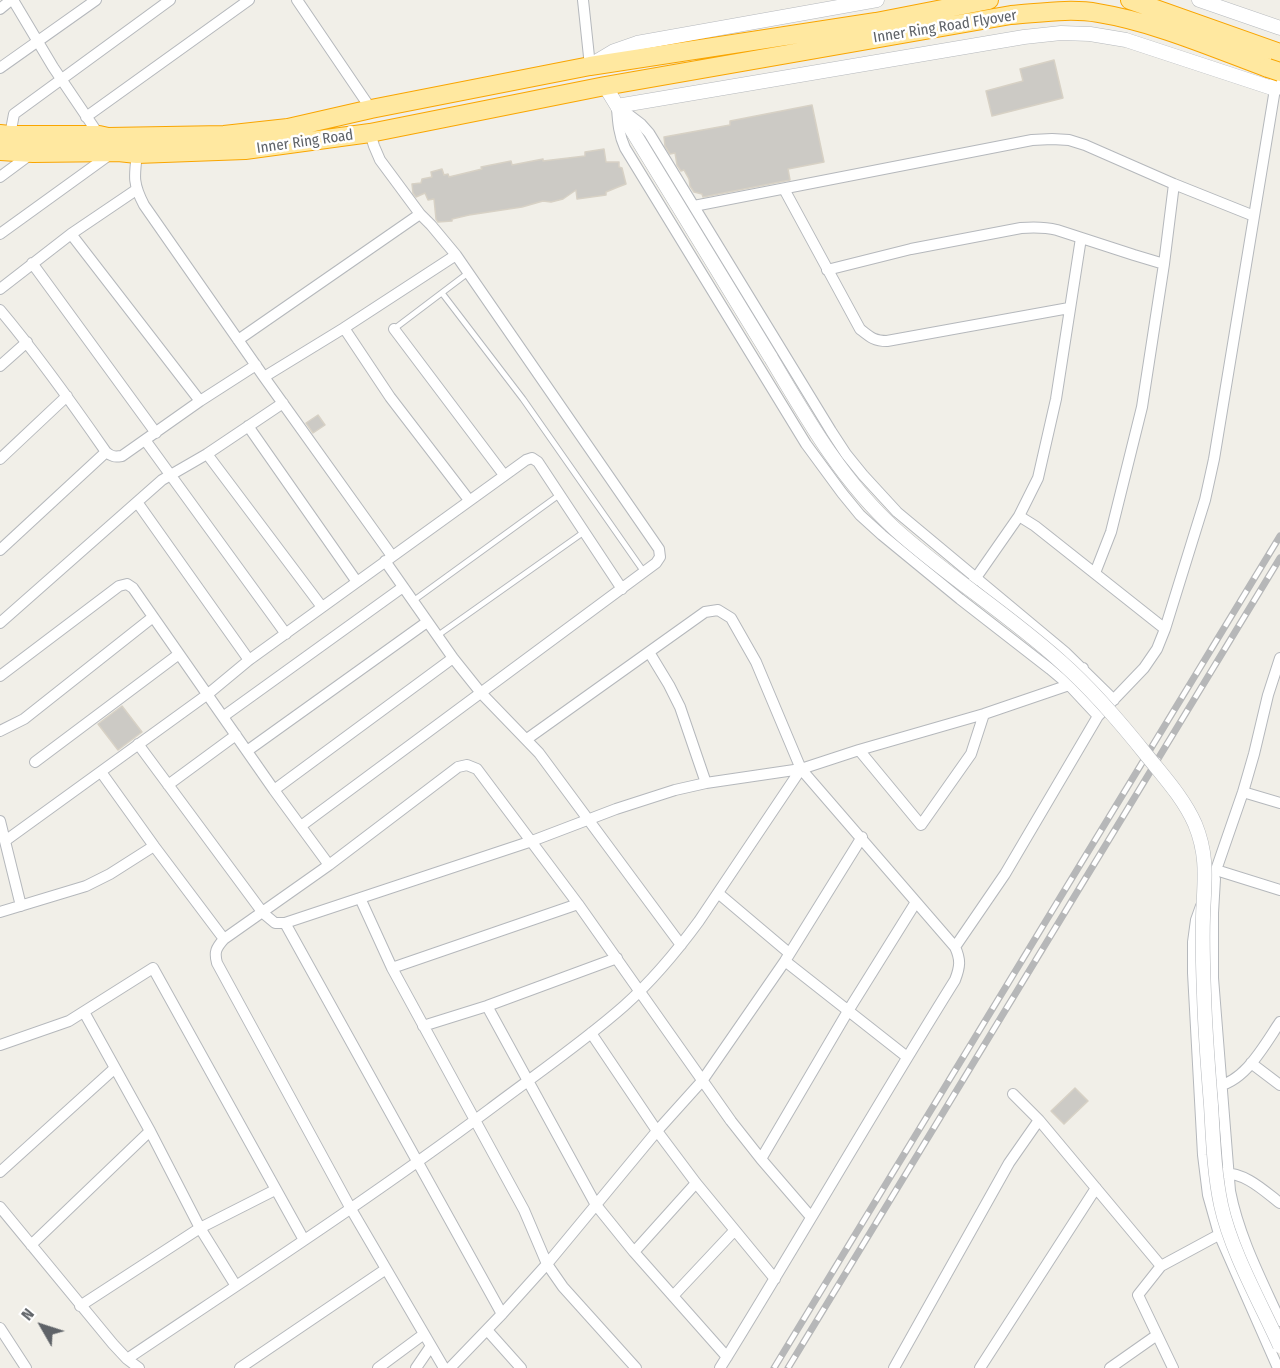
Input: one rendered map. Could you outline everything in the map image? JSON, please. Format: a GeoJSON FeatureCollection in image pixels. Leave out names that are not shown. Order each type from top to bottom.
{"type":"FeatureCollection","features":[{"type":"Feature","properties":{"kind":"highway","name":"Inner Ring Road Flyover"},"geometry":{"type":"LineString","coordinates":[[590,66],[876,21],[989,0]]}},
{"type":"Feature","properties":{"kind":"highway"},"geometry":{"type":"LineString","coordinates":[[1130,0],[1280,53]]}},
{"type":"Feature","properties":{"kind":"highway","name":"Inner Ring Road Flyover"},"geometry":{"type":"LineString","coordinates":[[605,86],[1011,15],[1063,11],[1098,13],[1154,27],[1277,81]]}},
{"type":"Feature","properties":{"kind":"highway","name":"Inner Ring Road"},"geometry":{"type":"LineString","coordinates":[[5,135],[99,135],[108,137],[224,135],[288,128],[371,109],[590,66]]}},
{"type":"Feature","properties":{"kind":"highway","name":"Inner Ring Road"},"geometry":{"type":"LineString","coordinates":[[0,151],[137,154],[245,150],[370,133],[605,86]]}},
{"type":"Feature","properties":{"kind":"street"},"geometry":{"type":"LineString","coordinates":[[0,9],[12,0],[99,135]]}},
{"type":"Feature","properties":{"kind":"street"},"geometry":{"type":"LineString","coordinates":[[0,68],[96,0]]}},
{"type":"Feature","properties":{"kind":"street"},"geometry":{"type":"LineString","coordinates":[[5,135],[14,114],[170,0]]}},
{"type":"Feature","properties":{"kind":"street"},"geometry":{"type":"LineString","coordinates":[[86,117],[249,0]]}},
{"type":"Feature","properties":{"kind":"street"},"geometry":{"type":"LineString","coordinates":[[297,0],[371,109]]}},
{"type":"Feature","properties":{"kind":"street"},"geometry":{"type":"LineString","coordinates":[[583,0],[590,66],[614,51],[637,43],[877,0]]}},
{"type":"Feature","properties":{"kind":"street"},"geometry":{"type":"LineString","coordinates":[[1199,0],[1280,28]]}},
{"type":"Feature","properties":{"kind":"street"},"geometry":{"type":"LineString","coordinates":[[617,106],[1024,37],[1061,33],[1090,34],[1126,40],[1277,81]]}},
{"type":"Feature","properties":{"kind":"street"},"geometry":{"type":"LineString","coordinates":[[955,947],[1005,874],[1098,716],[1144,668],[1157,649],[1165,629],[1199,520],[1214,459],[1280,60]]}},
{"type":"Feature","properties":{"kind":"street"},"geometry":{"type":"LineString","coordinates":[[605,86],[828,452],[868,502],[893,528],[924,554],[1034,639],[1080,679],[1114,714],[1176,792],[1190,816],[1200,842],[1206,881],[1203,922],[1204,994],[1214,1155],[1221,1206],[1229,1233],[1280,1346]]}},
{"type":"Feature","properties":{"kind":"street"},"geometry":{"type":"LineString","coordinates":[[617,106],[642,124],[649,133],[846,454],[879,494],[897,512],[1083,669],[1114,699]]}},
{"type":"Feature","properties":{"kind":"street"},"geometry":{"type":"LineString","coordinates":[[617,106],[621,138],[625,148],[823,470],[860,515],[882,535],[1069,685],[1098,716]]}},
{"type":"Feature","properties":{"kind":"street"},"geometry":{"type":"LineString","coordinates":[[300,826],[644,572],[660,557],[659,549],[456,255],[420,214],[380,159],[370,133]]}},
{"type":"Feature","properties":{"kind":"street"},"geometry":{"type":"LineString","coordinates":[[694,206],[1032,140],[1052,139],[1069,140],[1085,145],[1254,216]]}},
{"type":"Feature","properties":{"kind":"street"},"geometry":{"type":"LineString","coordinates":[[0,234],[112,152]]}},
{"type":"Feature","properties":{"kind":"street"},"geometry":{"type":"LineString","coordinates":[[0,177],[33,153]]}},
{"type":"Feature","properties":{"kind":"street"},"geometry":{"type":"LineString","coordinates":[[137,154],[134,174],[136,190],[144,205],[389,559],[403,586],[427,622],[481,693],[539,753],[681,945]]}},
{"type":"Feature","properties":{"kind":"street"},"geometry":{"type":"LineString","coordinates":[[1095,573],[1111,532],[1142,406],[1174,184]]}},
{"type":"Feature","properties":{"kind":"street"},"geometry":{"type":"LineString","coordinates":[[784,189],[860,329],[878,341],[1069,308]]}},
{"type":"Feature","properties":{"kind":"street"},"geometry":{"type":"LineString","coordinates":[[0,289],[71,234],[136,190]]}},
{"type":"Feature","properties":{"kind":"street"},"geometry":{"type":"LineString","coordinates":[[238,340],[420,214]]}},
{"type":"Feature","properties":{"kind":"street"},"geometry":{"type":"LineString","coordinates":[[827,270],[911,249],[1021,228],[1045,227],[1164,264]]}},
{"type":"Feature","properties":{"kind":"street"},"geometry":{"type":"LineString","coordinates":[[71,234],[200,401]]}},
{"type":"Feature","properties":{"kind":"street"},"geometry":{"type":"LineString","coordinates":[[960,599],[1019,516],[1038,478],[1056,399],[1081,238]]}},
{"type":"Feature","properties":{"kind":"street"},"geometry":{"type":"LineString","coordinates":[[264,377],[456,255]]}},
{"type":"Feature","properties":{"kind":"street"},"geometry":{"type":"LineString","coordinates":[[32,263],[156,433]]}},
{"type":"Feature","properties":{"kind":"street"},"geometry":{"type":"LineString","coordinates":[[0,310],[27,342],[110,456],[122,456],[256,365]]}},
{"type":"Feature","properties":{"kind":"street"},"geometry":{"type":"LineString","coordinates":[[344,328],[390,397],[469,500]]}},
{"type":"Feature","properties":{"kind":"street"},"geometry":{"type":"LineString","coordinates":[[394,329],[504,476]]}},
{"type":"Feature","properties":{"kind":"street"},"geometry":{"type":"LineString","coordinates":[[0,366],[27,342]]}},
{"type":"Feature","properties":{"kind":"street"},"geometry":{"type":"LineString","coordinates":[[0,459],[67,396]]}},
{"type":"Feature","properties":{"kind":"street"},"geometry":{"type":"LineString","coordinates":[[0,623],[162,480],[207,454],[283,403]]}},
{"type":"Feature","properties":{"kind":"street"},"geometry":{"type":"LineString","coordinates":[[248,426],[357,582]]}},
{"type":"Feature","properties":{"kind":"street"},"geometry":{"type":"LineString","coordinates":[[145,440],[286,634]]}},
{"type":"Feature","properties":{"kind":"street"},"geometry":{"type":"LineString","coordinates":[[0,550],[106,452]]}},
{"type":"Feature","properties":{"kind":"street"},"geometry":{"type":"LineString","coordinates":[[207,454],[322,607]]}},
{"type":"Feature","properties":{"kind":"street"},"geometry":{"type":"LineString","coordinates":[[4,841],[526,460],[532,458],[538,462],[622,588]]}},
{"type":"Feature","properties":{"kind":"street"},"geometry":{"type":"LineString","coordinates":[[137,502],[249,660]]}},
{"type":"Feature","properties":{"kind":"street"},"geometry":{"type":"LineString","coordinates":[[1019,516],[1035,526],[1165,629]]}},
{"type":"Feature","properties":{"kind":"street"},"geometry":{"type":"LineString","coordinates":[[0,676],[119,586],[127,584],[133,588],[329,865]]}},
{"type":"Feature","properties":{"kind":"street"},"geometry":{"type":"LineString","coordinates":[[224,716],[403,586]]}},
{"type":"Feature","properties":{"kind":"street"},"geometry":{"type":"LineString","coordinates":[[527,739],[705,612],[718,610],[731,618],[756,662],[801,769],[955,947],[960,957],[960,968],[955,980],[720,1368]]}},
{"type":"Feature","properties":{"kind":"street"},"geometry":{"type":"LineString","coordinates":[[0,731],[24,719],[153,617]]}},
{"type":"Feature","properties":{"kind":"street"},"geometry":{"type":"LineString","coordinates":[[247,751],[427,622]]}},
{"type":"Feature","properties":{"kind":"street"},"geometry":{"type":"LineString","coordinates":[[649,652],[680,706],[706,783]]}},
{"type":"Feature","properties":{"kind":"street"},"geometry":{"type":"LineString","coordinates":[[35,762],[179,654]]}},
{"type":"Feature","properties":{"kind":"street"},"geometry":{"type":"LineString","coordinates":[[274,790],[453,658]]}},
{"type":"Feature","properties":{"kind":"street"},"geometry":{"type":"LineString","coordinates":[[1278,1368],[1219,1234],[1208,1195],[1193,942],[1196,920],[1243,792],[1276,682],[1280,658]]}},
{"type":"Feature","properties":{"kind":"street"},"geometry":{"type":"LineString","coordinates":[[138,744],[263,913],[275,923],[285,923],[532,841],[666,793],[706,783],[801,769],[984,714],[1069,685],[1083,669]]}},
{"type":"Feature","properties":{"kind":"street"},"geometry":{"type":"LineString","coordinates":[[859,750],[921,825],[971,754],[984,714]]}},
{"type":"Feature","properties":{"kind":"street"},"geometry":{"type":"LineString","coordinates":[[168,785],[236,735]]}},
{"type":"Feature","properties":{"kind":"street"},"geometry":{"type":"LineString","coordinates":[[444,1368],[351,1209],[215,955],[224,939],[329,865],[458,767],[466,765],[477,769],[578,904],[731,1121],[811,1217]]}},
{"type":"Feature","properties":{"kind":"street"},"geometry":{"type":"LineString","coordinates":[[127,1359],[351,1209],[474,1121],[591,1033],[640,991],[681,945],[801,769]]}},
{"type":"Feature","properties":{"kind":"street"},"geometry":{"type":"LineString","coordinates":[[101,772],[224,939]]}},
{"type":"Feature","properties":{"kind":"street"},"geometry":{"type":"LineString","coordinates":[[1243,792],[1280,803]]}},
{"type":"Feature","properties":{"kind":"street"},"geometry":{"type":"LineString","coordinates":[[0,821],[21,906]]}},
{"type":"Feature","properties":{"kind":"street"},"geometry":{"type":"LineString","coordinates":[[450,1368],[547,1264],[657,1131],[702,1081],[787,957],[861,837]]}},
{"type":"Feature","properties":{"kind":"street"},"geometry":{"type":"LineString","coordinates":[[0,912],[86,886],[110,874],[154,846]]}},
{"type":"Feature","properties":{"kind":"street"},"geometry":{"type":"LineString","coordinates":[[1216,870],[1280,890]]}},
{"type":"Feature","properties":{"kind":"street"},"geometry":{"type":"LineString","coordinates":[[1216,870],[1213,968],[1227,1173],[1238,1226],[1280,1322]]}},
{"type":"Feature","properties":{"kind":"street"},"geometry":{"type":"LineString","coordinates":[[718,893],[848,1011],[907,1057]]}},
{"type":"Feature","properties":{"kind":"street"},"geometry":{"type":"LineString","coordinates":[[360,898],[392,968],[524,1210],[547,1264],[563,1287],[636,1368]]}},
{"type":"Feature","properties":{"kind":"street"},"geometry":{"type":"LineString","coordinates":[[761,1159],[848,1011],[916,902]]}},
{"type":"Feature","properties":{"kind":"street"},"geometry":{"type":"LineString","coordinates":[[392,968],[578,904]]}},
{"type":"Feature","properties":{"kind":"street"},"geometry":{"type":"LineString","coordinates":[[285,923],[502,1314]]}},
{"type":"Feature","properties":{"kind":"street"},"geometry":{"type":"LineString","coordinates":[[423,1026],[487,1006],[616,958]]}},
{"type":"Feature","properties":{"kind":"street"},"geometry":{"type":"LineString","coordinates":[[0,1045],[69,1022],[153,968],[304,1240]]}},
{"type":"Feature","properties":{"kind":"street"},"geometry":{"type":"LineString","coordinates":[[487,1006],[596,1205],[634,1252],[727,1357]]}},
{"type":"Feature","properties":{"kind":"street"},"geometry":{"type":"LineString","coordinates":[[84,1012],[150,1131],[200,1228],[236,1286]]}},
{"type":"Feature","properties":{"kind":"street"},"geometry":{"type":"LineString","coordinates":[[1200,1086],[1230,1083],[1238,1077],[1251,1063],[1280,1022]]}},
{"type":"Feature","properties":{"kind":"street"},"geometry":{"type":"LineString","coordinates":[[591,1033],[696,1184],[775,1279]]}},
{"type":"Feature","properties":{"kind":"street"},"geometry":{"type":"LineString","coordinates":[[1251,1063],[1280,1085]]}},
{"type":"Feature","properties":{"kind":"street"},"geometry":{"type":"LineString","coordinates":[[0,1172],[115,1068]]}},
{"type":"Feature","properties":{"kind":"street"},"geometry":{"type":"LineString","coordinates":[[1013,1094],[1039,1120],[1161,1266]]}},
{"type":"Feature","properties":{"kind":"street"},"geometry":{"type":"LineString","coordinates":[[894,1368],[1009,1163],[1039,1120]]}},
{"type":"Feature","properties":{"kind":"street"},"geometry":{"type":"LineString","coordinates":[[31,1245],[150,1131]]}},
{"type":"Feature","properties":{"kind":"street"},"geometry":{"type":"LineString","coordinates":[[1206,1174],[1237,1174],[1248,1179],[1280,1203]]}},
{"type":"Feature","properties":{"kind":"street"},"geometry":{"type":"LineString","coordinates":[[634,1252],[696,1184]]}},
{"type":"Feature","properties":{"kind":"street"},"geometry":{"type":"LineString","coordinates":[[980,1368],[1096,1188]]}},
{"type":"Feature","properties":{"kind":"street"},"geometry":{"type":"LineString","coordinates":[[80,1306],[200,1228],[275,1190]]}},
{"type":"Feature","properties":{"kind":"street"},"geometry":{"type":"LineString","coordinates":[[0,1207],[80,1306],[127,1359],[139,1368]]}},
{"type":"Feature","properties":{"kind":"street"},"geometry":{"type":"LineString","coordinates":[[1173,1368],[1138,1295],[1161,1266],[1238,1226]]}},
{"type":"Feature","properties":{"kind":"street"},"geometry":{"type":"LineString","coordinates":[[673,1296],[734,1231]]}},
{"type":"Feature","properties":{"kind":"street"},"geometry":{"type":"LineString","coordinates":[[240,1368],[386,1269]]}},
{"type":"Feature","properties":{"kind":"street"},"geometry":{"type":"LineString","coordinates":[[0,1328],[26,1368]]}},
{"type":"Feature","properties":{"kind":"street"},"geometry":{"type":"LineString","coordinates":[[487,1330],[520,1368]]}},
{"type":"Feature","properties":{"kind":"street"},"geometry":{"type":"LineString","coordinates":[[378,1368],[424,1334]]}},
{"type":"Feature","properties":{"kind":"street"},"geometry":{"type":"LineString","coordinates":[[1110,1368],[1157,1335]]}},
{"type":"Feature","properties":{"kind":"street"},"geometry":{"type":"LineString","coordinates":[[416,1368],[431,1346]]}},
{"type":"Feature","properties":{"kind":"lane"},"geometry":{"type":"LineString","coordinates":[[394,329],[468,273]]}},
{"type":"Feature","properties":{"kind":"lane"},"geometry":{"type":"LineString","coordinates":[[442,293],[524,399],[644,572]]}},
{"type":"Feature","properties":{"kind":"lane"},"geometry":{"type":"LineString","coordinates":[[413,601],[559,495]]}},
{"type":"Feature","properties":{"kind":"lane"},"geometry":{"type":"LineString","coordinates":[[438,636],[584,532]]}},
{"type":"Feature","properties":{"kind":"building"},"geometry":{"type":"Polygon","coordinates":[[[1054,60],[1063,98],[992,116],[986,91],[1023,81],[1020,69],[1054,60]]]}},
{"type":"Feature","properties":{"kind":"building"},"geometry":{"type":"Polygon","coordinates":[[[812,105],[824,162],[788,169],[790,180],[703,197],[702,194],[694,192],[684,170],[681,171],[677,165],[675,153],[670,154],[665,146],[664,137],[730,125],[730,121],[812,105]]]}},
{"type":"Feature","properties":{"kind":"building"},"geometry":{"type":"Polygon","coordinates":[[[604,149],[606,162],[619,162],[626,184],[606,192],[606,195],[577,199],[576,190],[563,199],[551,202],[543,201],[438,222],[434,199],[428,200],[425,193],[416,197],[413,193],[412,184],[421,183],[422,179],[432,177],[431,172],[442,169],[444,175],[448,174],[449,177],[511,161],[512,165],[543,159],[543,161],[585,156],[585,152],[604,149]]]}},
{"type":"Feature","properties":{"kind":"building"},"geometry":{"type":"Polygon","coordinates":[[[318,415],[325,425],[313,433],[306,423],[318,415]]]}},
{"type":"Feature","properties":{"kind":"building"},"geometry":{"type":"Polygon","coordinates":[[[122,706],[142,732],[118,750],[98,724],[122,706]]]}},
{"type":"Feature","properties":{"kind":"building"},"geometry":{"type":"Polygon","coordinates":[[[1075,1088],[1088,1101],[1064,1124],[1051,1111],[1075,1088]]]}},
{"type":"Feature","properties":{"kind":"railway"},"geometry":{"type":"LineString","coordinates":[[774,1368],[1280,536]]}},
{"type":"Feature","properties":{"kind":"railway"},"geometry":{"type":"LineString","coordinates":[[788,1368],[1280,558]]}}]}
